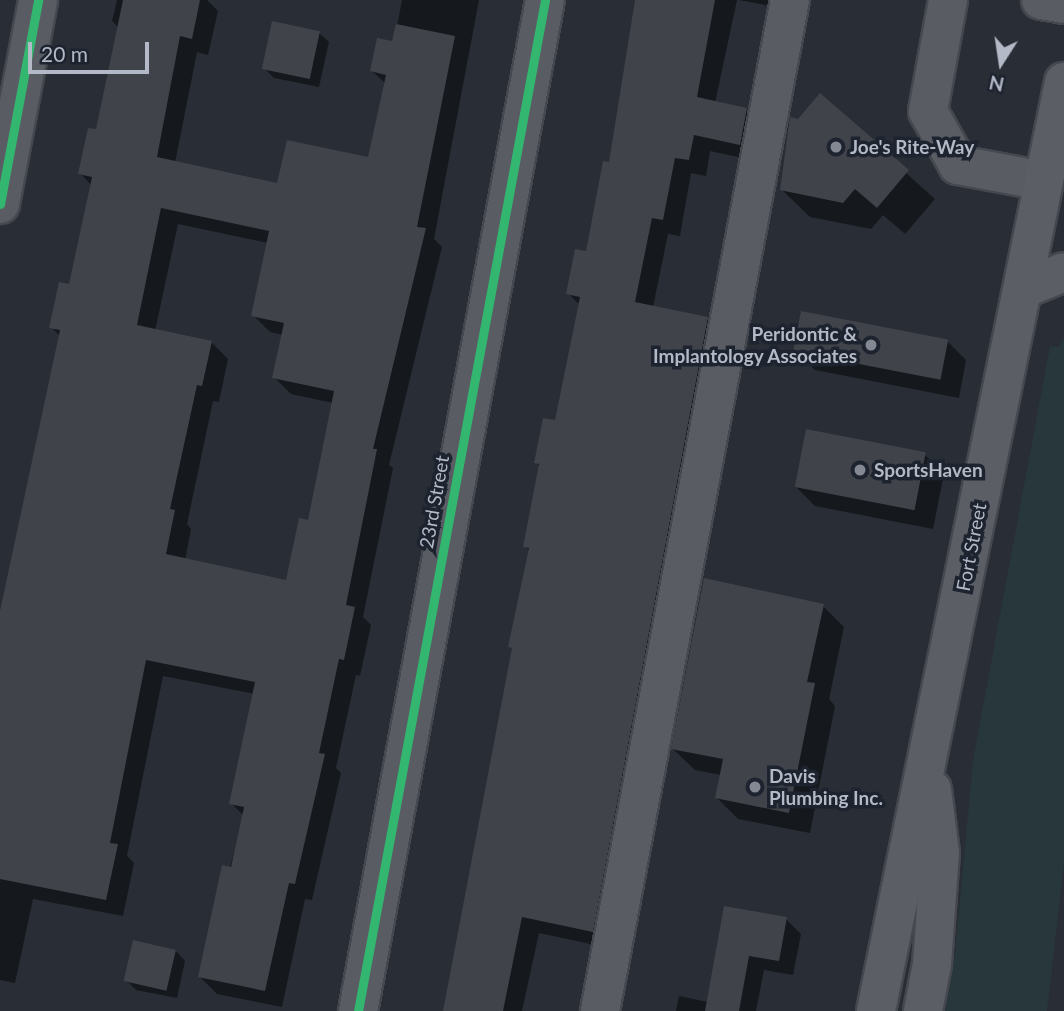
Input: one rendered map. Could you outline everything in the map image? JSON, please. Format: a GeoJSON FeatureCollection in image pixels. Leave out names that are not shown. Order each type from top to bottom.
{"type":"FeatureCollection","features":[{"type":"Feature","properties":{"kind":"main road","name":"Fort Street"},"geometry":{"type":"LineString","coordinates":[[876,1011],[1064,82]]}},
{"type":"Feature","properties":{"kind":"main road"},"geometry":{"type":"LineString","coordinates":[[1023,289],[1064,272]]}},
{"type":"Feature","properties":{"kind":"main road"},"geometry":{"type":"LineString","coordinates":[[923,1011],[932,964],[940,853],[928,760]]}},
{"type":"Feature","properties":{"kind":"street"},"geometry":{"type":"LineString","coordinates":[[0,204],[38,0]]}},
{"type":"Feature","properties":{"kind":"street","name":"23rd Street"},"geometry":{"type":"LineString","coordinates":[[358,1011],[545,0]]}},
{"type":"Feature","properties":{"kind":"street"},"geometry":{"type":"LineString","coordinates":[[600,1011],[790,0]]}},
{"type":"Feature","properties":{"kind":"street"},"geometry":{"type":"LineString","coordinates":[[948,0],[928,111],[958,165],[1044,181]]}},
{"type":"Feature","properties":{"kind":"street"},"geometry":{"type":"LineString","coordinates":[[1041,0],[1064,4]]}},
{"type":"Feature","properties":{"kind":"shaded area"},"geometry":{"type":"Polygon","coordinates":[[[1064,337],[1064,863],[1047,1011],[944,1011],[955,954],[973,760],[1050,346],[1059,347],[1064,337]]]}},
{"type":"Feature","properties":{"kind":"building"},"geometry":{"type":"Polygon","coordinates":[[[123,0],[200,0],[192,39],[180,36],[157,157],[277,183],[287,140],[368,157],[386,75],[370,71],[377,38],[392,41],[396,24],[455,36],[417,227],[426,228],[373,449],[377,449],[346,605],[355,607],[344,660],[339,659],[319,753],[325,754],[295,884],[289,883],[265,991],[198,977],[222,865],[231,867],[244,807],[229,804],[255,682],[146,660],[110,843],[118,844],[106,900],[0,879],[0,611],[60,330],[49,328],[59,282],[69,284],[92,177],[78,174],[88,128],[96,129],[123,0]],[[161,208],[137,325],[212,341],[202,386],[197,385],[170,509],[175,510],[166,554],[286,580],[299,518],[308,520],[334,391],[272,378],[284,323],[251,316],[269,231],[161,208]]]}},
{"type":"Feature","properties":{"kind":"building"},"geometry":{"type":"Polygon","coordinates":[[[635,0],[715,0],[697,97],[747,108],[740,145],[694,135],[689,160],[675,158],[663,220],[652,218],[635,302],[708,317],[593,932],[522,917],[503,1011],[443,1011],[512,648],[508,647],[529,548],[523,547],[539,464],[534,463],[543,418],[555,420],[580,297],[566,294],[575,249],[586,251],[603,161],[609,162],[635,0]]]}},
{"type":"Feature","properties":{"kind":"building"},"geometry":{"type":"Polygon","coordinates":[[[272,21],[320,31],[310,79],[262,69],[272,21]]]}},
{"type":"Feature","properties":{"kind":"building","name":"Joe's Rite-Way"},"geometry":{"type":"Polygon","coordinates":[[[820,93],[909,170],[877,208],[855,189],[843,203],[780,190],[790,117],[798,119],[820,93]]]}},
{"type":"Feature","properties":{"kind":"building","name":"Peridontic & Implantology Associates"},"geometry":{"type":"Polygon","coordinates":[[[801,311],[948,340],[940,380],[793,351],[801,311]]]}},
{"type":"Feature","properties":{"kind":"building","name":"SportsHaven"},"geometry":{"type":"Polygon","coordinates":[[[806,429],[926,452],[915,510],[795,487],[806,429]]]}},
{"type":"Feature","properties":{"kind":"building"},"geometry":{"type":"Polygon","coordinates":[[[704,578],[824,604],[807,682],[815,683],[789,813],[715,798],[723,759],[671,749],[704,578]]]}},
{"type":"Feature","properties":{"kind":"building"},"geometry":{"type":"Polygon","coordinates":[[[724,906],[787,917],[779,961],[749,956],[739,1011],[705,1011],[724,906]]]}},
{"type":"Feature","properties":{"kind":"building"},"geometry":{"type":"Polygon","coordinates":[[[133,940],[176,950],[166,991],[124,981],[133,940]]]}},
{"type":"Feature","properties":{"kind":"cycle path"},"geometry":{"type":"LineString","coordinates":[[0,204],[38,0]]}},
{"type":"Feature","properties":{"kind":"cycle path"},"geometry":{"type":"LineString","coordinates":[[358,1011],[545,0]]}},
{"type":"Feature","properties":{"kind":"place","name":"Joe's Rite-Way"},"geometry":{"type":"Point","coordinates":[836,147]}},
{"type":"Feature","properties":{"kind":"place","name":"Peridontic & Implantology Associates"},"geometry":{"type":"Point","coordinates":[871,345]}},
{"type":"Feature","properties":{"kind":"place","name":"SportsHaven"},"geometry":{"type":"Point","coordinates":[860,470]}},
{"type":"Feature","properties":{"kind":"place","name":"Davis Plumbing Inc."},"geometry":{"type":"Point","coordinates":[755,787]}}]}
